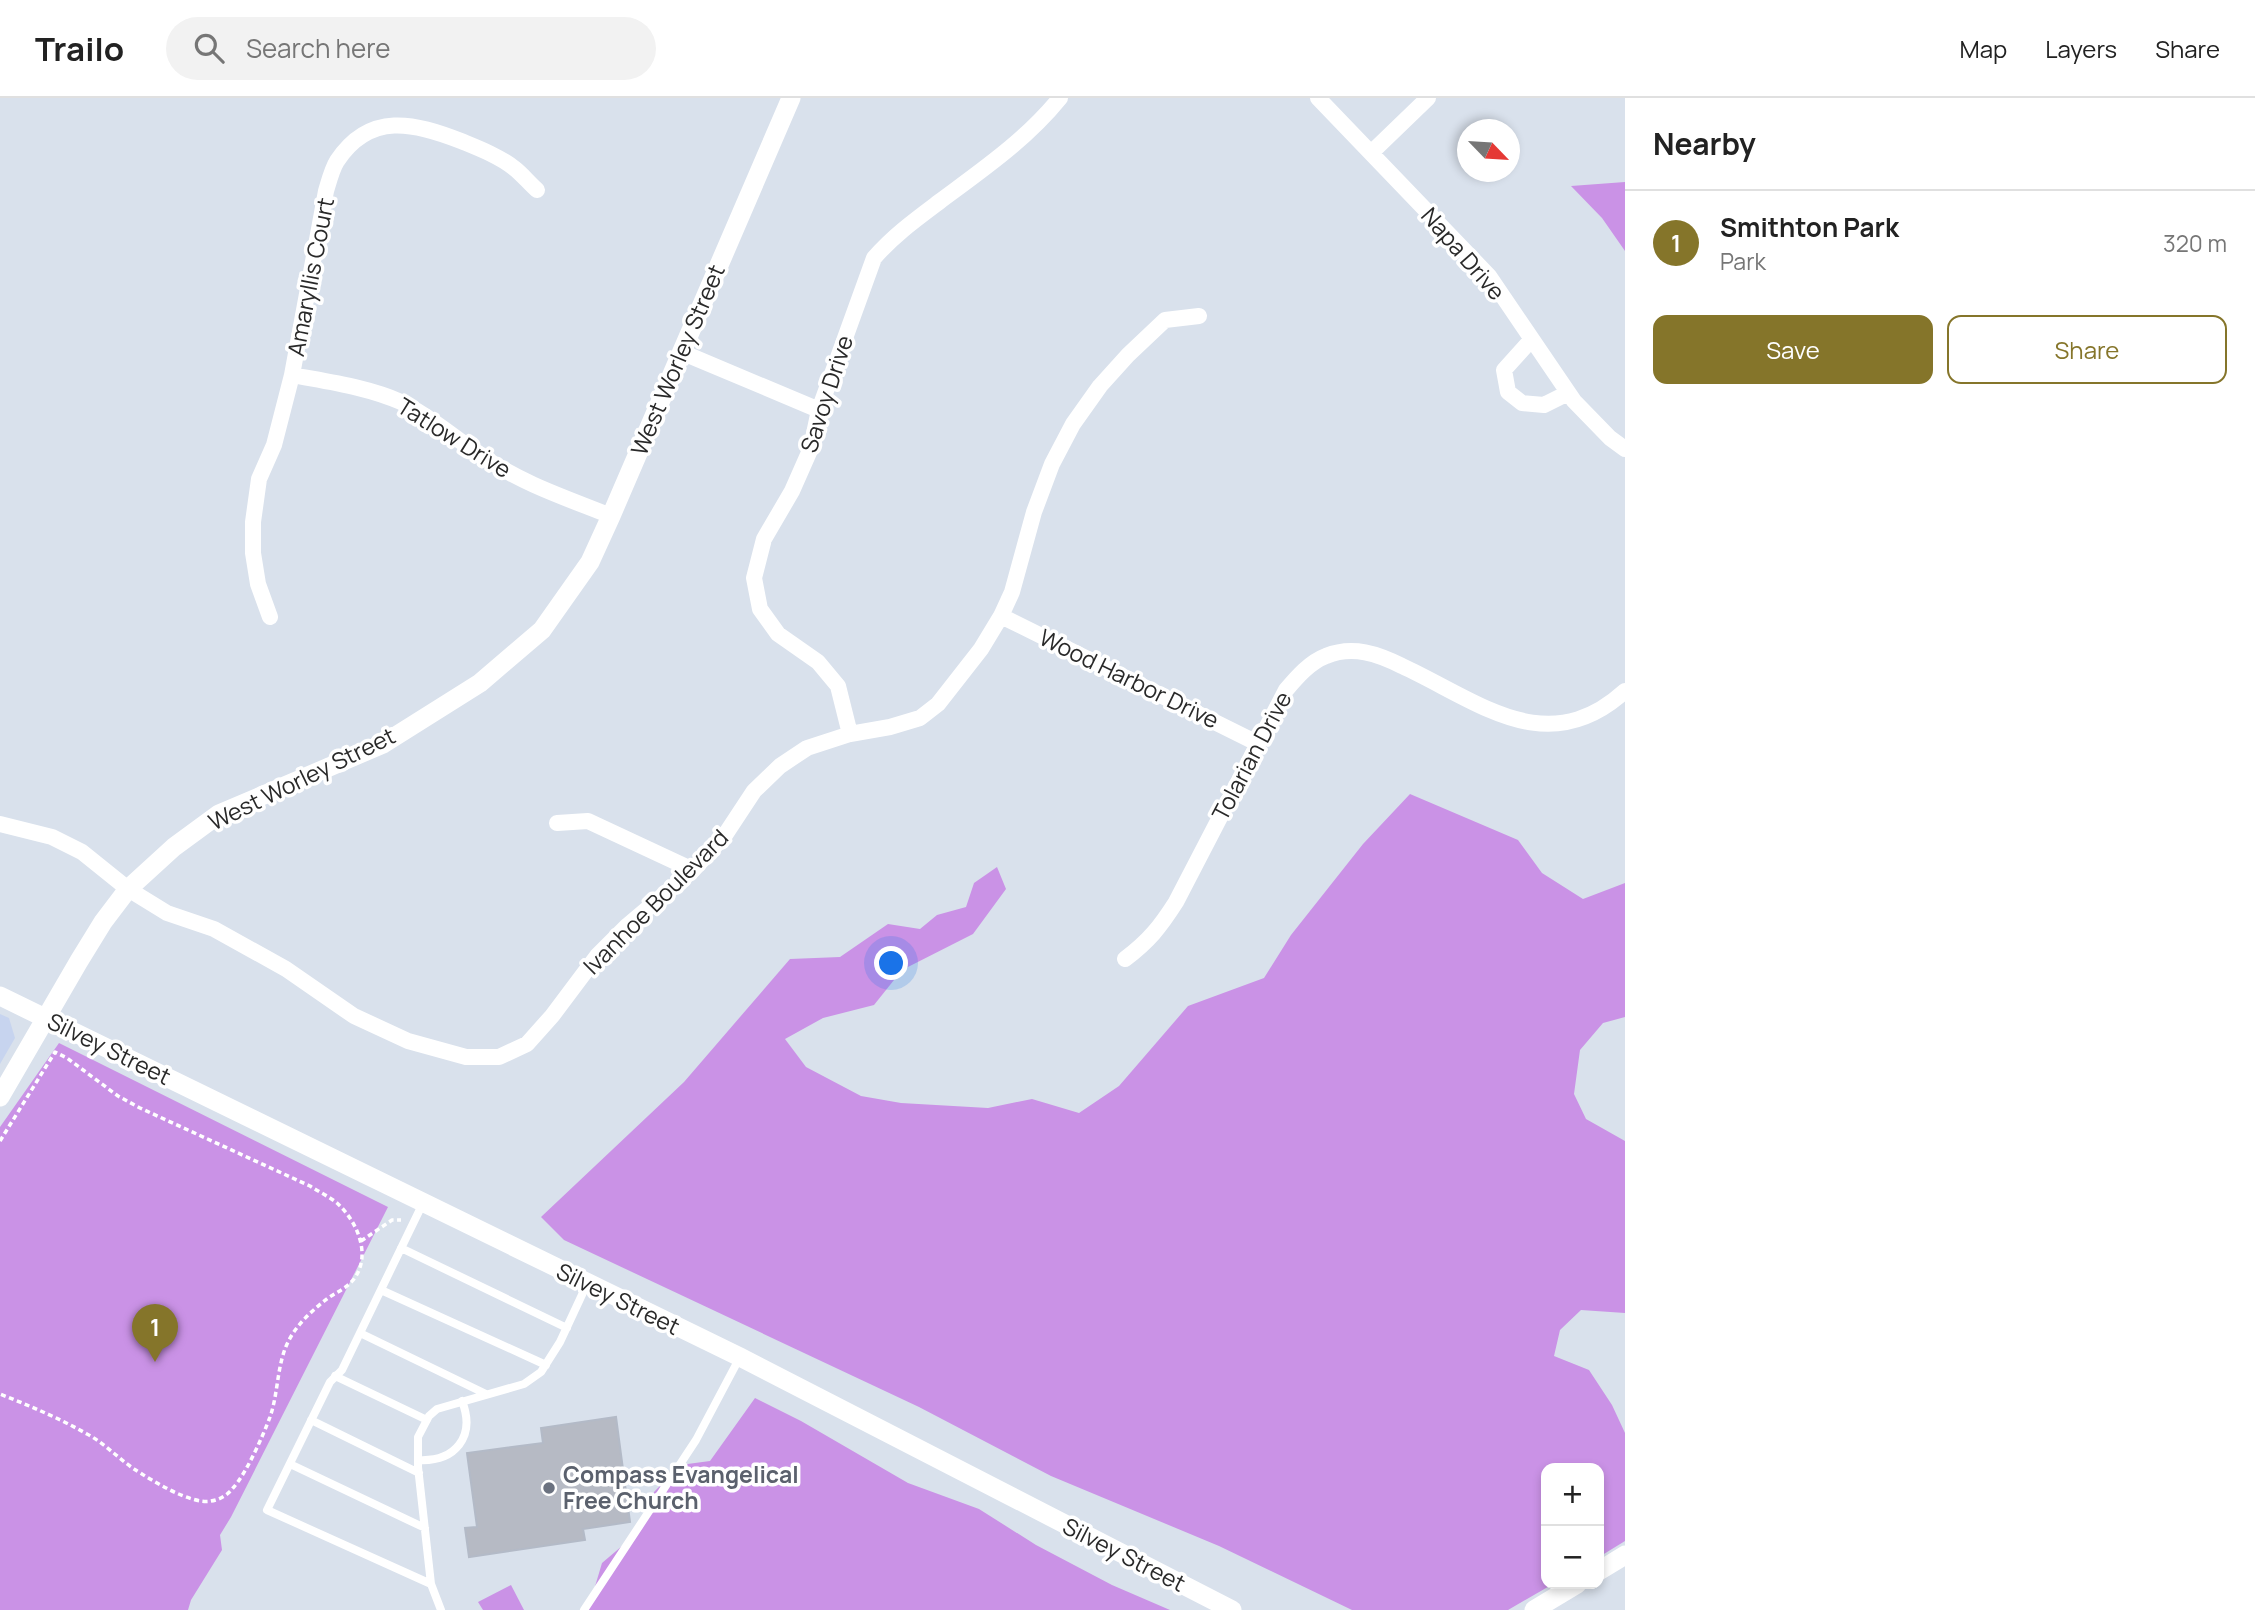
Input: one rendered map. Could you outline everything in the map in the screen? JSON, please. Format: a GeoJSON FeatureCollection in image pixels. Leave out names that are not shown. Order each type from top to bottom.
{"type":"FeatureCollection","features":[{"type":"Feature","properties":{"kind":"street","name":"West Worley Street"},"geometry":{"type":"LineString","coordinates":[[0,1097],[103,922],[128,889],[174,847],[219,814],[383,744],[480,683],[542,630],[590,562],[791,98]]}},
{"type":"Feature","properties":{"kind":"street","name":"Savoy Drive"},"geometry":{"type":"LineString","coordinates":[[850,734],[838,686],[818,662],[778,634],[760,609],[754,578],[764,539],[792,491],[811,448],[819,410],[874,258],[891,239],[1006,152],[1040,122],[1060,98]]}},
{"type":"Feature","properties":{"kind":"street","name":"Napa Drive"},"geometry":{"type":"LineString","coordinates":[[1318,98],[1489,276],[1568,393],[1610,438],[1625,449]]}},
{"type":"Feature","properties":{"kind":"street"},"geometry":{"type":"LineString","coordinates":[[1370,153],[1428,98]]}},
{"type":"Feature","properties":{"kind":"street","name":"Amaryllis Court"},"geometry":{"type":"LineString","coordinates":[[270,617],[258,584],[253,553],[253,522],[259,479],[274,444],[292,375],[326,191],[336,163],[352,142],[375,129],[401,124],[429,128],[476,147],[514,167],[537,190]]}},
{"type":"Feature","properties":{"kind":"street","name":"Ivanhoe Boulevard"},"geometry":{"type":"LineString","coordinates":[[0,824],[52,837],[82,852],[128,889],[167,913],[214,929],[286,969],[354,1016],[408,1041],[466,1057],[499,1057],[527,1044],[552,1016],[597,956],[628,925],[693,870],[725,835],[754,791],[780,766],[807,748],[850,734],[920,719],[938,704],[981,649],[1001,616],[1012,592],[1038,500],[1052,464],[1073,424],[1100,386],[1165,320],[1199,316]]}},
{"type":"Feature","properties":{"kind":"street"},"geometry":{"type":"LineString","coordinates":[[1531,340],[1504,370],[1508,392],[1522,403],[1544,405],[1568,393]]}},
{"type":"Feature","properties":{"kind":"street"},"geometry":{"type":"LineString","coordinates":[[681,352],[819,410]]}},
{"type":"Feature","properties":{"kind":"street","name":"Tatlow Drive"},"geometry":{"type":"LineString","coordinates":[[292,375],[362,388],[400,402],[430,418],[512,475],[611,516]]}},
{"type":"Feature","properties":{"kind":"street","name":"Wood Harbor Drive"},"geometry":{"type":"LineString","coordinates":[[1001,616],[1257,743]]}},
{"type":"Feature","properties":{"kind":"street","name":"Tolarian Drive"},"geometry":{"type":"LineString","coordinates":[[1125,959],[1146,944],[1176,902],[1286,690],[1302,672],[1325,656],[1347,651],[1375,653],[1499,715],[1525,723],[1553,724],[1587,716],[1612,703],[1625,691]]}},
{"type":"Feature","properties":{"kind":"street"},"geometry":{"type":"LineString","coordinates":[[557,823],[588,821],[693,870]]}},
{"type":"Feature","properties":{"kind":"street","name":"Silvey Street"},"geometry":{"type":"LineString","coordinates":[[0,996],[740,1357],[1232,1610]]}},
{"type":"Feature","properties":{"kind":"street"},"geometry":{"type":"LineString","coordinates":[[1604,1567],[1625,1555]]}},
{"type":"Feature","properties":{"kind":"street"},"geometry":{"type":"LineString","coordinates":[[1534,1610],[1569,1589]]}},
{"type":"Feature","properties":{"kind":"lane"},"geometry":{"type":"LineString","coordinates":[[414,1199],[401,1248],[342,1370],[330,1382],[267,1510],[431,1584]]}},
{"type":"Feature","properties":{"kind":"lane"},"geometry":{"type":"LineString","coordinates":[[401,1248],[567,1328]]}},
{"type":"Feature","properties":{"kind":"lane"},"geometry":{"type":"LineString","coordinates":[[441,1610],[431,1584],[419,1473],[418,1437],[426,1420],[437,1409],[524,1384],[541,1372],[567,1328],[587,1284]]}},
{"type":"Feature","properties":{"kind":"lane"},"geometry":{"type":"LineString","coordinates":[[381,1290],[546,1366]]}},
{"type":"Feature","properties":{"kind":"lane"},"geometry":{"type":"LineString","coordinates":[[360,1333],[486,1394]]}},
{"type":"Feature","properties":{"kind":"lane"},"geometry":{"type":"LineString","coordinates":[[584,1610],[696,1440],[740,1357]]}},
{"type":"Feature","properties":{"kind":"lane"},"geometry":{"type":"LineString","coordinates":[[335,1376],[426,1420]]}},
{"type":"Feature","properties":{"kind":"lane"},"geometry":{"type":"LineString","coordinates":[[418,1460],[440,1459],[457,1447],[467,1430],[468,1420],[462,1401]]}},
{"type":"Feature","properties":{"kind":"lane"},"geometry":{"type":"LineString","coordinates":[[311,1420],[419,1473]]}},
{"type":"Feature","properties":{"kind":"lane"},"geometry":{"type":"LineString","coordinates":[[290,1464],[425,1528]]}},
{"type":"Feature","properties":{"kind":"path"},"geometry":{"type":"LineString","coordinates":[[0,1141],[55,1052],[118,1096],[310,1186],[336,1202],[351,1218],[362,1253],[359,1270],[353,1280],[303,1319],[291,1336],[284,1352],[270,1417],[244,1471],[233,1488],[223,1497],[198,1502],[165,1487],[133,1469],[90,1435],[38,1409],[0,1394]]}},
{"type":"Feature","properties":{"kind":"path"},"geometry":{"type":"LineString","coordinates":[[360,1241],[392,1220],[403,1220],[405,1215],[400,1206],[414,1199]]}},
{"type":"Feature","properties":{"kind":"shaded area"},"geometry":{"type":"Polygon","coordinates":[[[1625,182],[1625,251],[1602,218],[1571,186],[1625,182]]]}},
{"type":"Feature","properties":{"kind":"shaded area"},"geometry":{"type":"Polygon","coordinates":[[[1410,794],[1518,840],[1542,873],[1583,899],[1625,883],[1625,1017],[1603,1023],[1580,1050],[1574,1094],[1586,1119],[1625,1141],[1625,1313],[1581,1310],[1560,1330],[1554,1356],[1589,1370],[1612,1405],[1625,1433],[1625,1541],[1604,1554],[1604,1463],[1541,1463],[1541,1589],[1544,1589],[1508,1610],[1352,1610],[1219,1546],[1051,1476],[919,1407],[564,1240],[541,1217],[684,1082],[790,959],[840,957],[888,924],[920,929],[937,915],[966,907],[974,883],[997,867],[1006,889],[973,934],[902,970],[874,1005],[823,1018],[785,1039],[806,1067],[861,1096],[901,1103],[988,1108],[1032,1099],[1079,1113],[1119,1086],[1188,1006],[1264,978],[1291,935],[1363,844],[1410,794]]]}},
{"type":"Feature","properties":{"kind":"shaded area"},"geometry":{"type":"Polygon","coordinates":[[[0,1014],[9,1018],[15,1038],[0,1064],[0,1014]]]}},
{"type":"Feature","properties":{"kind":"shaded area"},"geometry":{"type":"Polygon","coordinates":[[[59,1043],[388,1207],[220,1535],[222,1550],[191,1600],[188,1610],[0,1610],[0,1127],[59,1043]]]}},
{"type":"Feature","properties":{"kind":"shaded area"},"geometry":{"type":"Polygon","coordinates":[[[755,1398],[801,1421],[908,1483],[979,1509],[1036,1545],[1112,1585],[1170,1610],[588,1610],[602,1563],[642,1529],[654,1492],[680,1465],[710,1461],[755,1398]]]}},
{"type":"Feature","properties":{"kind":"shaded area"},"geometry":{"type":"Polygon","coordinates":[[[511,1585],[524,1610],[483,1610],[478,1602],[511,1585]]]}},
{"type":"Feature","properties":{"kind":"building","name":"Compass Evangelical Free Church"},"geometry":{"type":"Polygon","coordinates":[[[616,1417],[630,1522],[583,1529],[585,1540],[469,1557],[465,1528],[477,1527],[467,1453],[543,1443],[541,1428],[616,1417]]]}},
{"type":"Feature","properties":{"kind":"place","name":"Smithton Park"},"geometry":{"type":"Point","coordinates":[155,1362]}},
{"type":"Feature","properties":{"kind":"place","name":"Compass Evangelical Free Church"},"geometry":{"type":"Point","coordinates":[549,1488]}}]}
